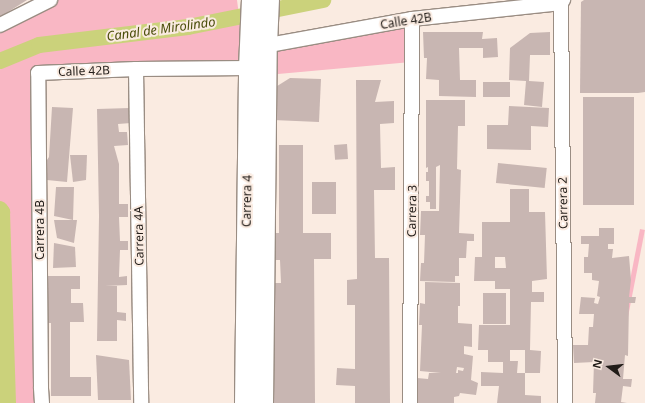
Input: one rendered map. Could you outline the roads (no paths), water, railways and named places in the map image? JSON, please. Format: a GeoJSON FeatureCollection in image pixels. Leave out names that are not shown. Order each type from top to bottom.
{"type":"FeatureCollection","features":[{"type":"Feature","properties":{"kind":"main road","name":"Carrera 4"},"geometry":{"type":"LineString","coordinates":[[252,0],[258,40],[263,403]]}},
{"type":"Feature","properties":{"kind":"main road","name":"Carrera 4"},"geometry":{"type":"LineString","coordinates":[[245,403],[249,68],[269,0]]}},
{"type":"Feature","properties":{"kind":"street"},"geometry":{"type":"LineString","coordinates":[[0,25],[50,0]]}},
{"type":"Feature","properties":{"kind":"street","name":"Calle 42B"},"geometry":{"type":"LineString","coordinates":[[258,40],[412,18],[562,2]]}},
{"type":"Feature","properties":{"kind":"street","name":"Carrera 2"},"geometry":{"type":"LineString","coordinates":[[562,2],[565,403]]}},
{"type":"Feature","properties":{"kind":"street","name":"Carrera 3"},"geometry":{"type":"LineString","coordinates":[[410,403],[412,18]]}},
{"type":"Feature","properties":{"kind":"street","name":"Calle 42B"},"geometry":{"type":"LineString","coordinates":[[38,73],[136,69],[249,68]]}},
{"type":"Feature","properties":{"kind":"street","name":"Carrera 4A"},"geometry":{"type":"LineString","coordinates":[[136,69],[142,403]]}},
{"type":"Feature","properties":{"kind":"street","name":"Carrera 4B"},"geometry":{"type":"LineString","coordinates":[[38,73],[42,403]]}},
{"type":"Feature","properties":{"kind":"waterway","name":"Canal de Mirolindo"},"geometry":{"type":"LineString","coordinates":[[0,61],[39,45],[188,27],[323,0]]}},
{"type":"Feature","properties":{"kind":"waterway","name":"Canal de Mirolindo"},"geometry":{"type":"LineString","coordinates":[[0,209],[2,212],[8,403]]}}]}
